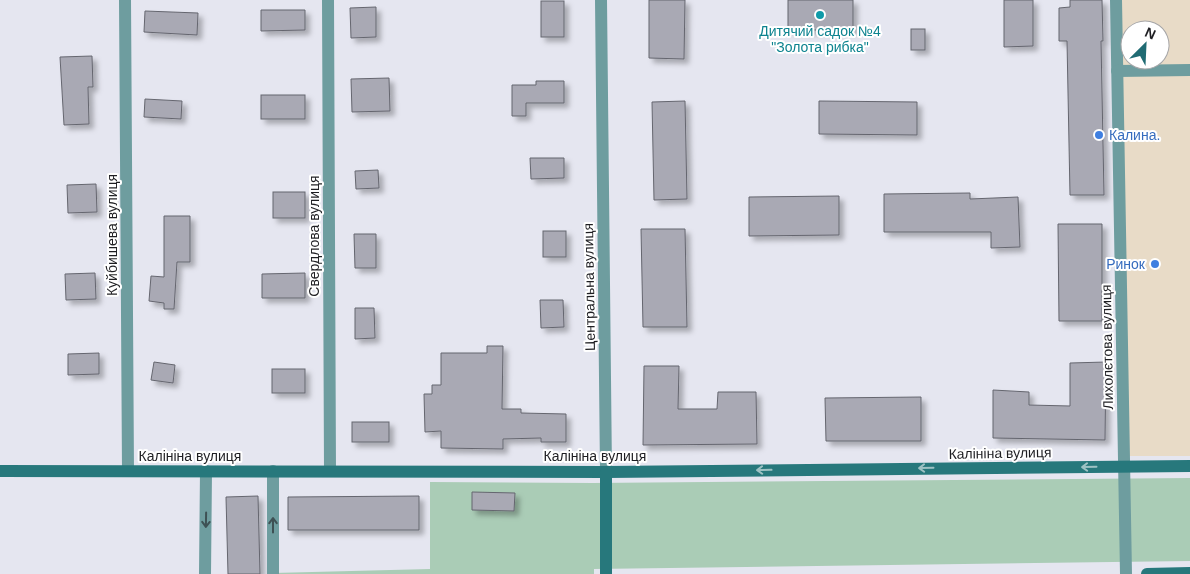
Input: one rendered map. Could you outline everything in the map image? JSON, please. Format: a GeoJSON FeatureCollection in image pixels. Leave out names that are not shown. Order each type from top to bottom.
{"type":"FeatureCollection","features":[{"type":"Feature","properties":{"kind":"main road","name":"Калініна вулиця"},"geometry":{"type":"LineString","coordinates":[[0,471],[606,472],[1190,466]]}},
{"type":"Feature","properties":{"kind":"main road","name":"Центральна вулиця"},"geometry":{"type":"LineString","coordinates":[[606,472],[606,574]]}},
{"type":"Feature","properties":{"kind":"main road"},"geometry":{"type":"LineString","coordinates":[[1147,574],[1190,574]]}},
{"type":"Feature","properties":{"kind":"street","name":"Куйбишева вулиця"},"geometry":{"type":"LineString","coordinates":[[125,0],[128,471]]}},
{"type":"Feature","properties":{"kind":"street","name":"Свердлова вулиця"},"geometry":{"type":"LineString","coordinates":[[328,0],[330,471]]}},
{"type":"Feature","properties":{"kind":"street","name":"Центральна вулиця"},"geometry":{"type":"LineString","coordinates":[[601,0],[606,472]]}},
{"type":"Feature","properties":{"kind":"street","name":"Лихолєтова вулиця"},"geometry":{"type":"LineString","coordinates":[[1116,0],[1126,574]]}},
{"type":"Feature","properties":{"kind":"street"},"geometry":{"type":"LineString","coordinates":[[1117,72],[1190,70]]}},
{"type":"Feature","properties":{"kind":"street"},"geometry":{"type":"LineString","coordinates":[[205,574],[206,471]]}},
{"type":"Feature","properties":{"kind":"street"},"geometry":{"type":"LineString","coordinates":[[273,574],[274,471]]}},
{"type":"Feature","properties":{"kind":"shaded area","name":"Ринок"},"geometry":{"type":"Polygon","coordinates":[[[1116,0],[1190,0],[1190,456],[1124,456],[1116,0]]]}},
{"type":"Feature","properties":{"kind":"green space"},"geometry":{"type":"Polygon","coordinates":[[[1190,478],[1190,561],[594,569],[594,574],[273,574],[430,569],[430,482],[593,483],[1190,478]]]}},
{"type":"Feature","properties":{"kind":"building"},"geometry":{"type":"Polygon","coordinates":[[[649,0],[685,0],[684,59],[649,58],[649,0]]]}},
{"type":"Feature","properties":{"kind":"building","name":"Дитячий садок №4 \"Золота рибка\""},"geometry":{"type":"Polygon","coordinates":[[[788,0],[853,0],[853,30],[788,30],[788,0]]]}},
{"type":"Feature","properties":{"kind":"building"},"geometry":{"type":"Polygon","coordinates":[[[1004,0],[1033,0],[1033,46],[1004,47],[1004,0]]]}},
{"type":"Feature","properties":{"kind":"building"},"geometry":{"type":"Polygon","coordinates":[[[1070,0],[1102,0],[1104,195],[1070,195],[1067,41],[1059,41],[1059,8],[1070,7],[1070,0]]]}},
{"type":"Feature","properties":{"kind":"building"},"geometry":{"type":"Polygon","coordinates":[[[541,1],[564,1],[564,37],[541,37],[541,1]]]}},
{"type":"Feature","properties":{"kind":"building"},"geometry":{"type":"Polygon","coordinates":[[[376,7],[376,37],[351,38],[350,8],[376,7]]]}},
{"type":"Feature","properties":{"kind":"building"},"geometry":{"type":"Polygon","coordinates":[[[261,10],[305,10],[305,30],[261,31],[261,10]]]}},
{"type":"Feature","properties":{"kind":"building"},"geometry":{"type":"Polygon","coordinates":[[[145,11],[198,13],[197,35],[144,32],[145,11]]]}},
{"type":"Feature","properties":{"kind":"building"},"geometry":{"type":"Polygon","coordinates":[[[911,29],[925,29],[925,50],[911,50],[911,29]]]}},
{"type":"Feature","properties":{"kind":"building"},"geometry":{"type":"Polygon","coordinates":[[[92,56],[93,87],[88,87],[89,124],[64,125],[60,57],[92,56]]]}},
{"type":"Feature","properties":{"kind":"building"},"geometry":{"type":"Polygon","coordinates":[[[389,78],[390,111],[352,112],[351,79],[389,78]]]}},
{"type":"Feature","properties":{"kind":"building"},"geometry":{"type":"Polygon","coordinates":[[[536,81],[564,81],[564,103],[526,103],[526,116],[512,116],[512,85],[536,85],[536,81]]]}},
{"type":"Feature","properties":{"kind":"building"},"geometry":{"type":"Polygon","coordinates":[[[261,95],[305,95],[305,119],[261,119],[261,95]]]}},
{"type":"Feature","properties":{"kind":"building"},"geometry":{"type":"Polygon","coordinates":[[[145,99],[182,101],[181,119],[144,117],[145,99]]]}},
{"type":"Feature","properties":{"kind":"building"},"geometry":{"type":"Polygon","coordinates":[[[685,101],[687,199],[654,200],[652,102],[685,101]]]}},
{"type":"Feature","properties":{"kind":"building"},"geometry":{"type":"Polygon","coordinates":[[[819,101],[917,102],[917,135],[819,134],[819,101]]]}},
{"type":"Feature","properties":{"kind":"building"},"geometry":{"type":"Polygon","coordinates":[[[530,158],[564,158],[564,178],[531,179],[530,158]]]}},
{"type":"Feature","properties":{"kind":"building"},"geometry":{"type":"Polygon","coordinates":[[[378,170],[379,188],[356,189],[355,171],[378,170]]]}},
{"type":"Feature","properties":{"kind":"building"},"geometry":{"type":"Polygon","coordinates":[[[96,184],[97,212],[68,213],[67,185],[96,184]]]}},
{"type":"Feature","properties":{"kind":"building"},"geometry":{"type":"Polygon","coordinates":[[[273,192],[305,192],[305,218],[273,218],[273,192]]]}},
{"type":"Feature","properties":{"kind":"building"},"geometry":{"type":"Polygon","coordinates":[[[970,193],[970,199],[1018,197],[1020,247],[991,248],[991,232],[884,232],[884,194],[970,193]]]}},
{"type":"Feature","properties":{"kind":"building"},"geometry":{"type":"Polygon","coordinates":[[[839,196],[839,235],[749,236],[749,197],[839,196]]]}},
{"type":"Feature","properties":{"kind":"building"},"geometry":{"type":"Polygon","coordinates":[[[164,216],[190,216],[190,262],[177,262],[174,309],[164,309],[164,303],[149,301],[151,276],[164,277],[164,216]]]}},
{"type":"Feature","properties":{"kind":"building"},"geometry":{"type":"Polygon","coordinates":[[[1058,224],[1102,224],[1102,321],[1059,321],[1058,224]]]}},
{"type":"Feature","properties":{"kind":"building"},"geometry":{"type":"Polygon","coordinates":[[[641,229],[685,229],[687,327],[643,327],[641,229]]]}},
{"type":"Feature","properties":{"kind":"building"},"geometry":{"type":"Polygon","coordinates":[[[543,231],[566,231],[566,257],[543,257],[543,231]]]}},
{"type":"Feature","properties":{"kind":"building"},"geometry":{"type":"Polygon","coordinates":[[[354,234],[376,234],[376,268],[355,268],[354,234]]]}},
{"type":"Feature","properties":{"kind":"building"},"geometry":{"type":"Polygon","coordinates":[[[95,273],[96,299],[66,300],[65,274],[95,273]]]}},
{"type":"Feature","properties":{"kind":"building"},"geometry":{"type":"Polygon","coordinates":[[[305,273],[305,298],[262,298],[262,274],[305,273]]]}},
{"type":"Feature","properties":{"kind":"building"},"geometry":{"type":"Polygon","coordinates":[[[540,300],[563,300],[564,327],[541,328],[540,300]]]}},
{"type":"Feature","properties":{"kind":"building"},"geometry":{"type":"Polygon","coordinates":[[[355,308],[374,308],[375,338],[355,339],[355,308]]]}},
{"type":"Feature","properties":{"kind":"building"},"geometry":{"type":"Polygon","coordinates":[[[487,346],[503,346],[502,409],[521,409],[521,413],[566,414],[566,442],[541,442],[541,438],[503,439],[503,449],[441,448],[441,431],[425,432],[424,394],[432,394],[432,385],[441,385],[441,353],[487,353],[487,346]]]}},
{"type":"Feature","properties":{"kind":"building"},"geometry":{"type":"Polygon","coordinates":[[[99,353],[99,374],[68,375],[68,354],[99,353]]]}},
{"type":"Feature","properties":{"kind":"building"},"geometry":{"type":"Polygon","coordinates":[[[154,362],[175,365],[173,383],[151,380],[154,362]]]}},
{"type":"Feature","properties":{"kind":"building"},"geometry":{"type":"Polygon","coordinates":[[[1106,362],[1105,440],[993,438],[993,390],[1029,392],[1029,405],[1070,406],[1070,363],[1106,362]]]}},
{"type":"Feature","properties":{"kind":"building"},"geometry":{"type":"Polygon","coordinates":[[[644,366],[679,366],[678,409],[717,409],[718,392],[756,392],[757,444],[643,445],[644,366]]]}},
{"type":"Feature","properties":{"kind":"building"},"geometry":{"type":"Polygon","coordinates":[[[272,369],[305,369],[305,393],[272,393],[272,369]]]}},
{"type":"Feature","properties":{"kind":"building"},"geometry":{"type":"Polygon","coordinates":[[[921,397],[921,441],[826,441],[825,398],[921,397]]]}},
{"type":"Feature","properties":{"kind":"building"},"geometry":{"type":"Polygon","coordinates":[[[352,422],[389,422],[389,442],[352,442],[352,422]]]}},
{"type":"Feature","properties":{"kind":"building"},"geometry":{"type":"Polygon","coordinates":[[[472,492],[515,493],[514,511],[472,510],[472,492]]]}},
{"type":"Feature","properties":{"kind":"building"},"geometry":{"type":"Polygon","coordinates":[[[258,496],[260,574],[228,574],[226,497],[258,496]]]}},
{"type":"Feature","properties":{"kind":"building"},"geometry":{"type":"Polygon","coordinates":[[[419,496],[419,530],[288,530],[288,497],[419,496]]]}},
{"type":"Feature","properties":{"kind":"place","name":"Дитячий садок №4 \"Золота рибка\""},"geometry":{"type":"Point","coordinates":[820,15]}},
{"type":"Feature","properties":{"kind":"place","name":"Калина."},"geometry":{"type":"Point","coordinates":[1099,135]}},
{"type":"Feature","properties":{"kind":"place","name":"Ринок"},"geometry":{"type":"Point","coordinates":[1155,264]}}]}
